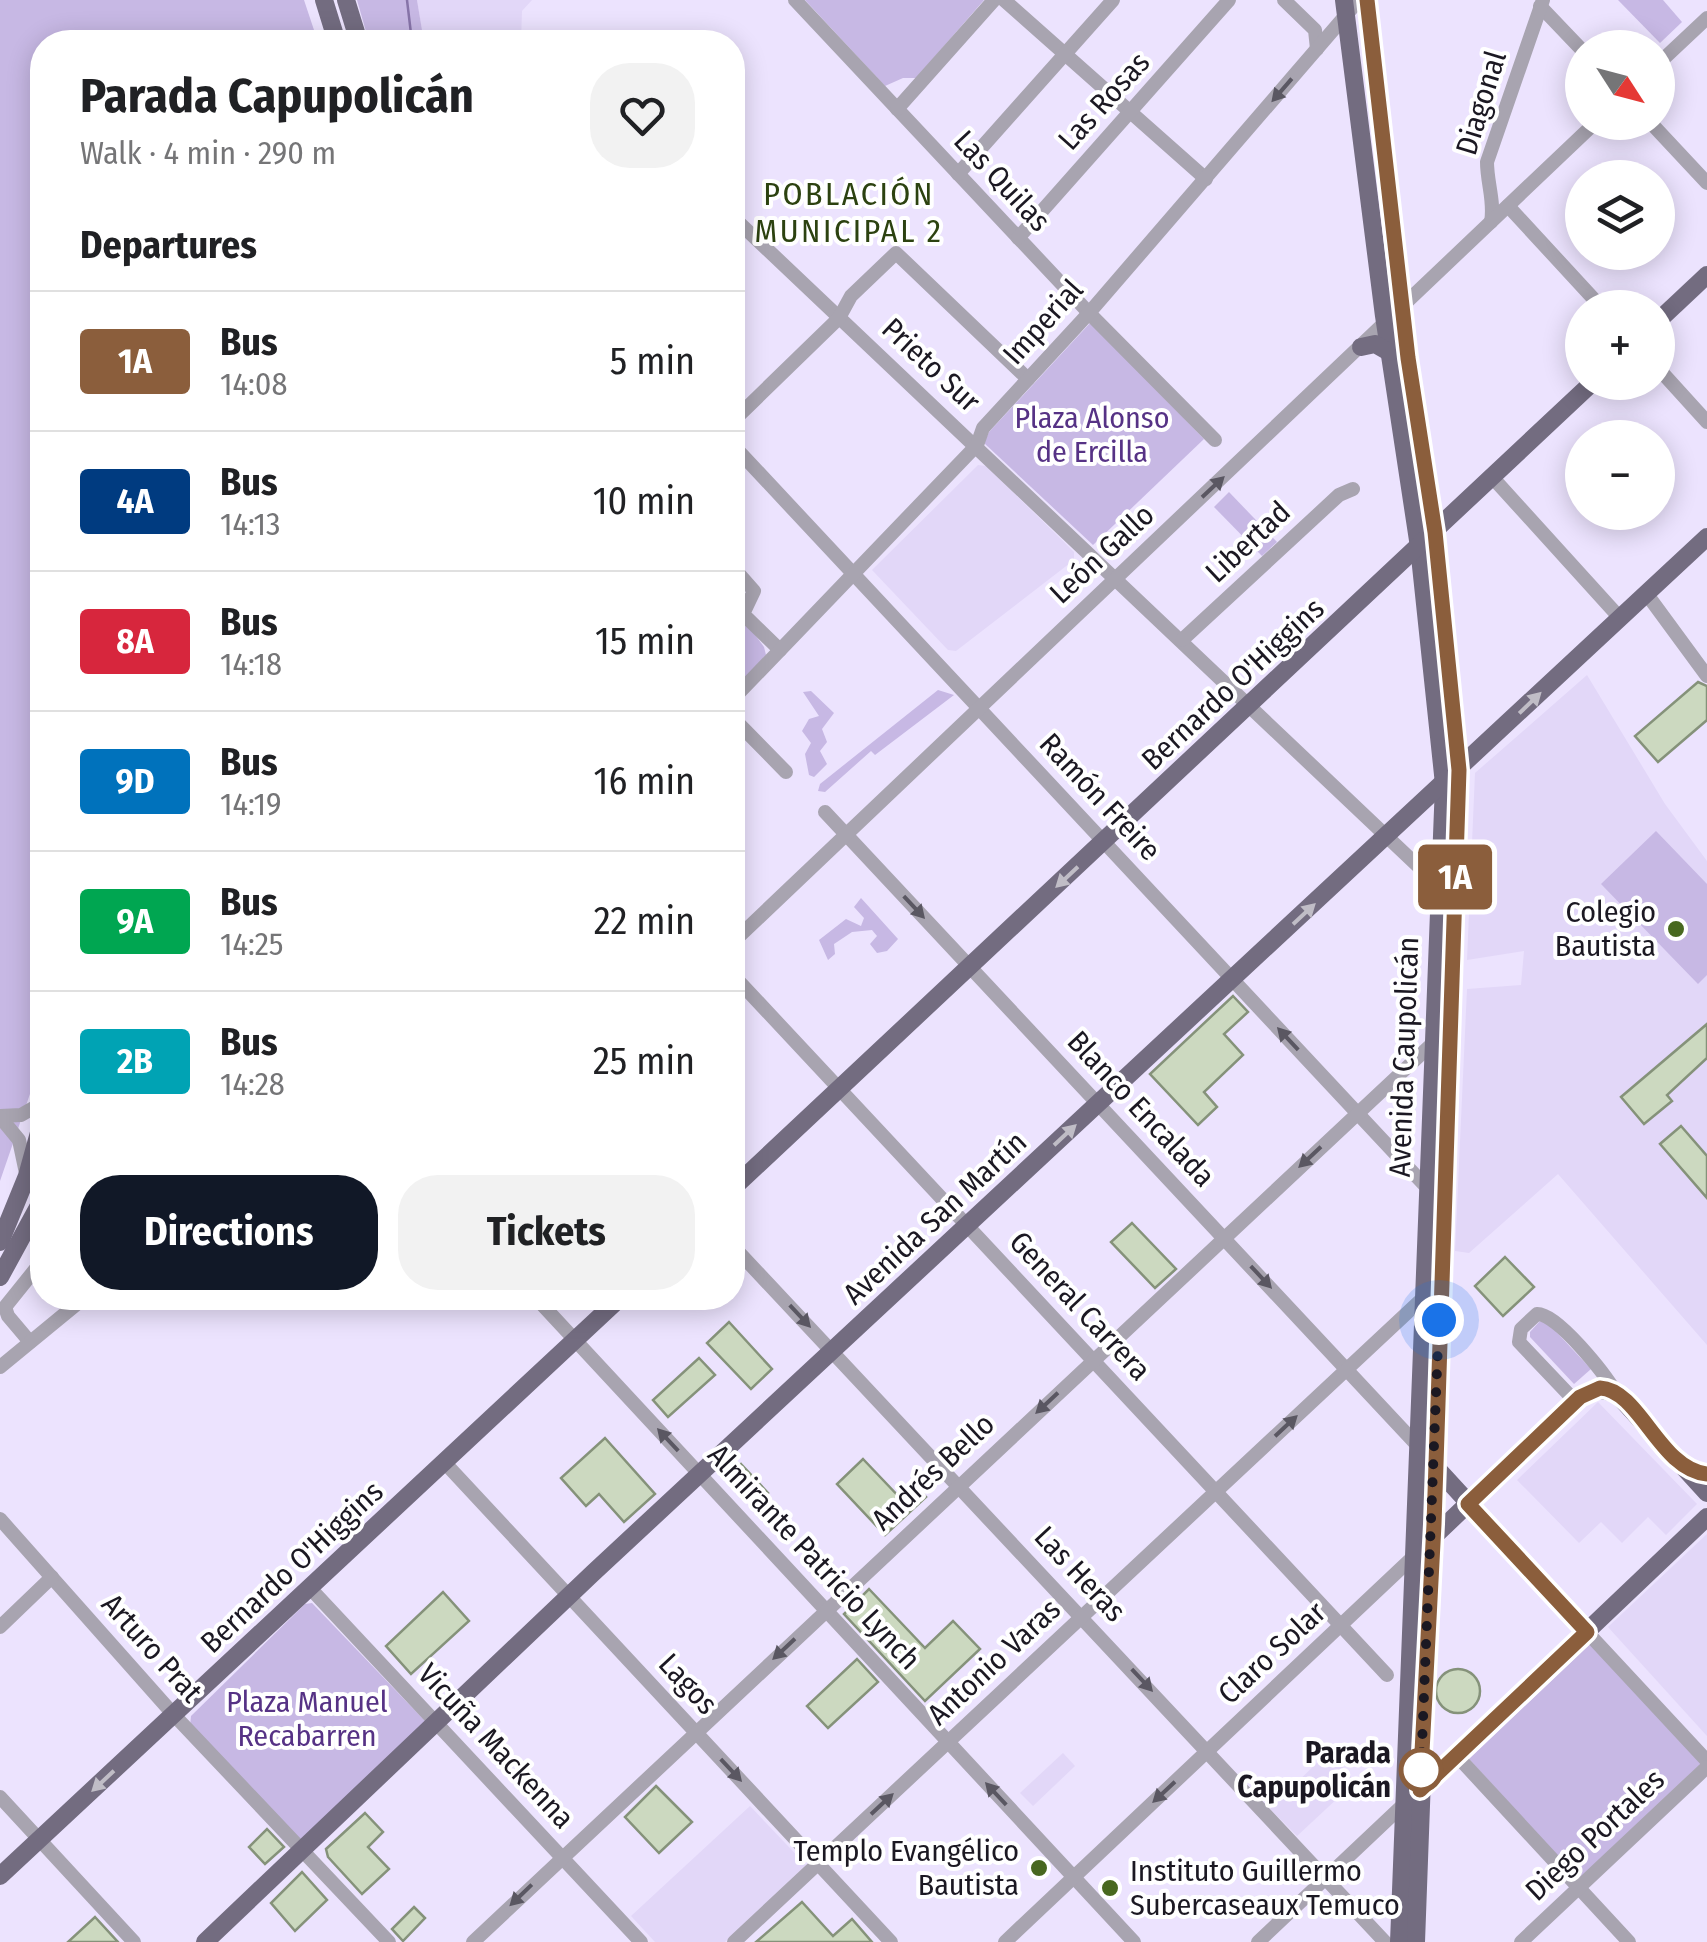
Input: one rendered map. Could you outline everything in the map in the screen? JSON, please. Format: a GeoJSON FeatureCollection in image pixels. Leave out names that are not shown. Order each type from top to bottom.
{"type":"FeatureCollection","features":[{"type":"Feature","properties":{"kind":"main road"},"geometry":{"type":"LineString","coordinates":[[324,0],[333,30]]}},
{"type":"Feature","properties":{"kind":"main road"},"geometry":{"type":"LineString","coordinates":[[346,0],[355,30]]}},
{"type":"Feature","properties":{"kind":"main road","name":"Avenida Caupolicán"},"geometry":{"type":"LineString","coordinates":[[1363,0],[1435,532],[1459,770],[1416,1942]]}},
{"type":"Feature","properties":{"kind":"main road","name":"Avenida Caupolicán"},"geometry":{"type":"LineString","coordinates":[[1345,8],[1385,324],[1419,547],[1444,784],[1399,1942]]}},
{"type":"Feature","properties":{"kind":"main road"},"geometry":{"type":"LineString","coordinates":[[1675,305],[1707,274]]}},
{"type":"Feature","properties":{"kind":"main road"},"geometry":{"type":"LineString","coordinates":[[1361,347],[1375,344],[1389,352]]}},
{"type":"Feature","properties":{"kind":"main road","name":"Bernardo O'Higgins"},"geometry":{"type":"LineString","coordinates":[[745,1178],[1575,400]]}},
{"type":"Feature","properties":{"kind":"main road","name":"Avenida San Martín"},"geometry":{"type":"LineString","coordinates":[[204,1942],[832,1350],[1707,537]]}},
{"type":"Feature","properties":{"kind":"main road"},"geometry":{"type":"LineString","coordinates":[[0,1242],[30,1167]]}},
{"type":"Feature","properties":{"kind":"main road"},"geometry":{"type":"LineString","coordinates":[[0,1277],[30,1222]]}},
{"type":"Feature","properties":{"kind":"main road","name":"Bernardo O'Higgins"},"geometry":{"type":"LineString","coordinates":[[0,1876],[607,1310]]}},
{"type":"Feature","properties":{"kind":"main road"},"geometry":{"type":"LineString","coordinates":[[1576,1401],[1594,1389],[1616,1393],[1707,1493]]}},
{"type":"Feature","properties":{"kind":"main road","name":"Claro Solar"},"geometry":{"type":"LineString","coordinates":[[1413,1557],[1576,1401]]}},
{"type":"Feature","properties":{"kind":"main road"},"geometry":{"type":"LineString","coordinates":[[1418,1423],[1434,1470],[1587,1632]]}},
{"type":"Feature","properties":{"kind":"main road"},"geometry":{"type":"LineString","coordinates":[[1682,1466],[1707,1474]]}},
{"type":"Feature","properties":{"kind":"main road"},"geometry":{"type":"LineString","coordinates":[[1403,1806],[1707,1517]]}},
{"type":"Feature","properties":{"kind":"street","name":"Las Quilas"},"geometry":{"type":"LineString","coordinates":[[794,0],[1089,313],[1215,440]]}},
{"type":"Feature","properties":{"kind":"street"},"geometry":{"type":"LineString","coordinates":[[897,109],[994,0]]}},
{"type":"Feature","properties":{"kind":"street"},"geometry":{"type":"LineString","coordinates":[[1004,0],[1206,178]]}},
{"type":"Feature","properties":{"kind":"street"},"geometry":{"type":"LineString","coordinates":[[958,174],[1113,0]]}},
{"type":"Feature","properties":{"kind":"street","name":"Las Rosas"},"geometry":{"type":"LineString","coordinates":[[1018,238],[1229,0]]}},
{"type":"Feature","properties":{"kind":"street"},"geometry":{"type":"LineString","coordinates":[[1284,0],[1315,30],[1317,49]]}},
{"type":"Feature","properties":{"kind":"street","name":"Imperial"},"geometry":{"type":"LineString","coordinates":[[745,686],[976,445],[983,428],[1206,178],[1317,49],[1345,8],[1363,0]]}},
{"type":"Feature","properties":{"kind":"street"},"geometry":{"type":"LineString","coordinates":[[1542,3],[1565,30]]}},
{"type":"Feature","properties":{"kind":"street","name":"Diagonal"},"geometry":{"type":"LineString","coordinates":[[1491,223],[1494,207],[1488,162],[1542,3]]}},
{"type":"Feature","properties":{"kind":"street"},"geometry":{"type":"LineString","coordinates":[[1675,48],[1707,18]]}},
{"type":"Feature","properties":{"kind":"street","name":"León Gallo"},"geometry":{"type":"LineString","coordinates":[[745,931],[1577,140]]}},
{"type":"Feature","properties":{"kind":"street"},"geometry":{"type":"LineString","coordinates":[[1667,140],[1707,183]]}},
{"type":"Feature","properties":{"kind":"street"},"geometry":{"type":"LineString","coordinates":[[1508,206],[1585,290]]}},
{"type":"Feature","properties":{"kind":"street","name":"Prieto Sur"},"geometry":{"type":"LineString","coordinates":[[745,228],[1439,886]]}},
{"type":"Feature","properties":{"kind":"street"},"geometry":{"type":"LineString","coordinates":[[745,409],[839,318],[851,296],[896,253],[1028,379]]}},
{"type":"Feature","properties":{"kind":"street"},"geometry":{"type":"LineString","coordinates":[[1675,387],[1707,422]]}},
{"type":"Feature","properties":{"kind":"street","name":"Ramón Freire"},"geometry":{"type":"LineString","coordinates":[[745,458],[1426,1187],[1443,1211]]}},
{"type":"Feature","properties":{"kind":"street"},"geometry":{"type":"LineString","coordinates":[[1492,478],[1620,618]]}},
{"type":"Feature","properties":{"kind":"street","name":"Libertad"},"geometry":{"type":"LineString","coordinates":[[1182,640],[1338,495],[1353,489]]}},
{"type":"Feature","properties":{"kind":"street"},"geometry":{"type":"LineString","coordinates":[[745,581],[754,591],[745,612]]}},
{"type":"Feature","properties":{"kind":"street"},"geometry":{"type":"LineString","coordinates":[[1646,594],[1707,676]]}},
{"type":"Feature","properties":{"kind":"street"},"geometry":{"type":"LineString","coordinates":[[745,615],[780,650]]}},
{"type":"Feature","properties":{"kind":"street"},"geometry":{"type":"LineString","coordinates":[[745,731],[786,772]]}},
{"type":"Feature","properties":{"kind":"street","name":"Blanco Encalada"},"geometry":{"type":"LineString","coordinates":[[825,812],[1417,1445]]}},
{"type":"Feature","properties":{"kind":"street","name":"General Carrera"},"geometry":{"type":"LineString","coordinates":[[745,988],[1387,1675]]}},
{"type":"Feature","properties":{"kind":"street","name":"Andrés Bello"},"geometry":{"type":"LineString","coordinates":[[472,1942],[1433,1043]]}},
{"type":"Feature","properties":{"kind":"street"},"geometry":{"type":"LineString","coordinates":[[0,1116],[21,1115],[30,1109]]}},
{"type":"Feature","properties":{"kind":"street"},"geometry":{"type":"LineString","coordinates":[[27,1176],[19,1140],[0,1117],[30,1129]]}},
{"type":"Feature","properties":{"kind":"street","name":"Las Heras"},"geometry":{"type":"LineString","coordinates":[[745,1259],[1386,1942]]}},
{"type":"Feature","properties":{"kind":"street"},"geometry":{"type":"LineString","coordinates":[[30,1276],[5,1306],[8,1316],[30,1342]]}},
{"type":"Feature","properties":{"kind":"street","name":"Antonio Varas"},"geometry":{"type":"LineString","coordinates":[[734,1942],[1423,1298]]}},
{"type":"Feature","properties":{"kind":"street"},"geometry":{"type":"LineString","coordinates":[[0,1367],[69,1310]]}},
{"type":"Feature","properties":{"kind":"street","name":"Almirante Patricio Lynch"},"geometry":{"type":"LineString","coordinates":[[547,1310],[1134,1942]]}},
{"type":"Feature","properties":{"kind":"street"},"geometry":{"type":"LineString","coordinates":[[1576,1401],[1519,1342],[1521,1329],[1537,1314],[1552,1318],[1606,1376],[1616,1393]]}},
{"type":"Feature","properties":{"kind":"street","name":"Lagos"},"geometry":{"type":"LineString","coordinates":[[445,1462],[890,1942]]}},
{"type":"Feature","properties":{"kind":"street","name":"Arturo Prat"},"geometry":{"type":"LineString","coordinates":[[0,1519],[174,1715],[388,1942]]}},
{"type":"Feature","properties":{"kind":"street","name":"Claro Solar"},"geometry":{"type":"LineString","coordinates":[[1005,1942],[1413,1557]]}},
{"type":"Feature","properties":{"kind":"street"},"geometry":{"type":"LineString","coordinates":[[0,1626],[52,1577]]}},
{"type":"Feature","properties":{"kind":"street","name":"Vicuña Mackenna"},"geometry":{"type":"LineString","coordinates":[[310,1588],[642,1942]]}},
{"type":"Feature","properties":{"kind":"street"},"geometry":{"type":"LineString","coordinates":[[1587,1632],[1707,1764]]}},
{"type":"Feature","properties":{"kind":"street"},"geometry":{"type":"LineString","coordinates":[[1457,1756],[1629,1942]]}},
{"type":"Feature","properties":{"kind":"street","name":"Diego Portales"},"geometry":{"type":"LineString","coordinates":[[1521,1942],[1707,1764]]}},
{"type":"Feature","properties":{"kind":"street"},"geometry":{"type":"LineString","coordinates":[[0,1797],[134,1942]]}},
{"type":"Feature","properties":{"kind":"street"},"geometry":{"type":"LineString","coordinates":[[1258,1942],[1403,1806]]}},
{"type":"Feature","properties":{"kind":"shaded area"},"geometry":{"type":"Polygon","coordinates":[[[417,0],[532,0],[522,11],[521,30],[422,30],[417,0]]]}},
{"type":"Feature","properties":{"kind":"shaded area"},"geometry":{"type":"Polygon","coordinates":[[[978,465],[986,466],[1061,539],[1074,552],[1074,560],[956,651],[948,650],[872,570],[978,465]]]}},
{"type":"Feature","properties":{"kind":"shaded area","name":"Colegio Bautista"},"geometry":{"type":"Polygon","coordinates":[[[1587,675],[1665,804],[1707,861],[1707,1345],[1558,1174],[1469,1253],[1455,1251],[1467,989],[1521,985],[1524,951],[1467,960],[1475,773],[1587,675]]]}},
{"type":"Feature","properties":{"kind":"shaded area"},"geometry":{"type":"Polygon","coordinates":[[[1598,1402],[1697,1504],[1666,1535],[1648,1517],[1622,1543],[1601,1522],[1579,1543],[1517,1480],[1598,1402]]]}},
{"type":"Feature","properties":{"kind":"shaded area"},"geometry":{"type":"Polygon","coordinates":[[[1707,1534],[1707,1736],[1608,1627],[1707,1534]]]}},
{"type":"Feature","properties":{"kind":"shaded area"},"geometry":{"type":"Polygon","coordinates":[[[1329,1751],[1355,1782],[1297,1836],[1270,1809],[1329,1751]]]}},
{"type":"Feature","properties":{"kind":"shaded area"},"geometry":{"type":"Polygon","coordinates":[[[1063,1753],[1075,1766],[1033,1806],[1020,1793],[1063,1753]]]}},
{"type":"Feature","properties":{"kind":"shaded area"},"geometry":{"type":"Polygon","coordinates":[[[750,1806],[806,1865],[725,1942],[655,1942],[631,1916],[750,1806]]]}},
{"type":"Feature","properties":{"kind":"green space"},"geometry":{"type":"Polygon","coordinates":[[[0,0],[304,0],[314,30],[30,30],[30,1094],[0,1181],[0,0]]]}},
{"type":"Feature","properties":{"kind":"green space"},"geometry":{"type":"Polygon","coordinates":[[[357,0],[417,0],[422,30],[366,30],[357,0]]]}},
{"type":"Feature","properties":{"kind":"green space"},"geometry":{"type":"Polygon","coordinates":[[[805,0],[984,0],[916,78],[903,78],[885,86],[805,0]]]}},
{"type":"Feature","properties":{"kind":"green space"},"geometry":{"type":"Polygon","coordinates":[[[1618,0],[1663,0],[1682,22],[1674,30],[1647,30],[1618,0]]]}},
{"type":"Feature","properties":{"kind":"green space","name":"Plaza Alonso de Ercilla"},"geometry":{"type":"Polygon","coordinates":[[[1091,322],[1204,439],[1093,545],[984,443],[989,432],[1091,322]]]}},
{"type":"Feature","properties":{"kind":"green space"},"geometry":{"type":"Polygon","coordinates":[[[1229,492],[1277,542],[1262,556],[1214,507],[1229,492]]]}},
{"type":"Feature","properties":{"kind":"green space"},"geometry":{"type":"Polygon","coordinates":[[[745,621],[764,647],[766,655],[745,679],[745,621]]]}},
{"type":"Feature","properties":{"kind":"green space"},"geometry":{"type":"Polygon","coordinates":[[[938,690],[954,695],[875,755],[871,751],[825,792],[818,791],[820,784],[938,690]]]}},
{"type":"Feature","properties":{"kind":"green space"},"geometry":{"type":"Polygon","coordinates":[[[811,691],[834,713],[822,729],[827,742],[820,751],[827,764],[814,777],[809,775],[805,754],[811,743],[802,731],[809,719],[819,716],[803,692],[811,691]]]}},
{"type":"Feature","properties":{"kind":"green space","name":"Colegio Bautista"},"geometry":{"type":"Polygon","coordinates":[[[1656,831],[1707,884],[1707,975],[1698,984],[1601,884],[1656,831]]]}},
{"type":"Feature","properties":{"kind":"green space"},"geometry":{"type":"Polygon","coordinates":[[[861,898],[898,939],[887,951],[877,953],[870,944],[877,936],[872,930],[852,932],[834,944],[835,954],[828,960],[819,940],[846,919],[861,926],[864,918],[854,907],[861,898]]]}},
{"type":"Feature","properties":{"kind":"green space"},"geometry":{"type":"Polygon","coordinates":[[[1540,1321],[1547,1322],[1591,1369],[1574,1384],[1530,1337],[1540,1321]]]}},
{"type":"Feature","properties":{"kind":"green space","name":"Plaza Manuel Recabarren"},"geometry":{"type":"Polygon","coordinates":[[[312,1603],[426,1722],[300,1840],[190,1726],[191,1716],[305,1604],[312,1603]]]}},
{"type":"Feature","properties":{"kind":"green space"},"geometry":{"type":"Polygon","coordinates":[[[1591,1643],[1702,1763],[1579,1880],[1469,1759],[1591,1643]]]}},
{"type":"Feature","properties":{"kind":"building"},"geometry":{"type":"Polygon","coordinates":[[[1698,682],[1707,686],[1707,720],[1658,762],[1635,736],[1698,682]]]}},
{"type":"Feature","properties":{"kind":"building"},"geometry":{"type":"Polygon","coordinates":[[[1233,996],[1248,1012],[1224,1034],[1243,1055],[1204,1092],[1217,1107],[1198,1125],[1150,1074],[1233,996]]]}},
{"type":"Feature","properties":{"kind":"building"},"geometry":{"type":"Polygon","coordinates":[[[1707,1024],[1707,1058],[1667,1095],[1672,1101],[1644,1124],[1621,1097],[1707,1024]]]}},
{"type":"Feature","properties":{"kind":"building"},"geometry":{"type":"Polygon","coordinates":[[[1681,1126],[1707,1156],[1707,1198],[1660,1144],[1681,1126]]]}},
{"type":"Feature","properties":{"kind":"building"},"geometry":{"type":"Polygon","coordinates":[[[1132,1223],[1176,1269],[1155,1288],[1111,1242],[1132,1223]]]}},
{"type":"Feature","properties":{"kind":"building"},"geometry":{"type":"Polygon","coordinates":[[[1505,1257],[1534,1287],[1503,1316],[1475,1286],[1505,1257]]]}},
{"type":"Feature","properties":{"kind":"building"},"geometry":{"type":"Polygon","coordinates":[[[729,1322],[772,1369],[751,1389],[707,1343],[729,1322]]]}},
{"type":"Feature","properties":{"kind":"building"},"geometry":{"type":"Polygon","coordinates":[[[699,1358],[715,1375],[668,1417],[653,1400],[699,1358]]]}},
{"type":"Feature","properties":{"kind":"building"},"geometry":{"type":"Polygon","coordinates":[[[605,1438],[655,1494],[624,1522],[599,1494],[586,1506],[561,1478],[605,1438]]]}},
{"type":"Feature","properties":{"kind":"building"},"geometry":{"type":"Polygon","coordinates":[[[863,1459],[904,1502],[918,1489],[926,1497],[885,1535],[837,1484],[863,1459]]]}},
{"type":"Feature","properties":{"kind":"building"},"geometry":{"type":"Polygon","coordinates":[[[741,1464],[768,1493],[755,1506],[728,1476],[741,1464]]]}},
{"type":"Feature","properties":{"kind":"building"},"geometry":{"type":"Polygon","coordinates":[[[869,1589],[925,1648],[953,1621],[980,1649],[925,1701],[844,1614],[869,1589]]]}},
{"type":"Feature","properties":{"kind":"building"},"geometry":{"type":"Polygon","coordinates":[[[443,1592],[469,1621],[411,1674],[386,1646],[443,1592]]]}},
{"type":"Feature","properties":{"kind":"building"},"geometry":{"type":"Polygon","coordinates":[[[857,1659],[878,1682],[828,1728],[807,1706],[857,1659]]]}},
{"type":"Feature","properties":{"kind":"building"},"geometry":{"type":"Polygon","coordinates":[[[1458,1669],[1474,1675],[1480,1691],[1474,1707],[1458,1713],[1442,1707],[1436,1691],[1442,1675],[1458,1669]]]}},
{"type":"Feature","properties":{"kind":"building"},"geometry":{"type":"Polygon","coordinates":[[[656,1786],[692,1822],[659,1853],[625,1817],[656,1786]]]}},
{"type":"Feature","properties":{"kind":"building"},"geometry":{"type":"Polygon","coordinates":[[[365,1813],[383,1832],[368,1847],[389,1869],[362,1894],[328,1857],[326,1849],[365,1813]]]}},
{"type":"Feature","properties":{"kind":"building"},"geometry":{"type":"Polygon","coordinates":[[[267,1829],[284,1847],[265,1864],[249,1847],[267,1829]]]}},
{"type":"Feature","properties":{"kind":"building"},"geometry":{"type":"Polygon","coordinates":[[[302,1872],[327,1900],[295,1931],[271,1903],[302,1872]]]}},
{"type":"Feature","properties":{"kind":"building"},"geometry":{"type":"Polygon","coordinates":[[[802,1902],[833,1936],[852,1919],[872,1942],[756,1942],[802,1902]]]}},
{"type":"Feature","properties":{"kind":"building"},"geometry":{"type":"Polygon","coordinates":[[[414,1907],[425,1918],[403,1941],[392,1929],[414,1907]]]}},
{"type":"Feature","properties":{"kind":"building"},"geometry":{"type":"Polygon","coordinates":[[[95,1917],[118,1942],[68,1942],[95,1917]]]}},
{"type":"Feature","properties":{"kind":"waterway"},"geometry":{"type":"LineString","coordinates":[[407,0],[411,30]]}},
{"type":"Feature","properties":{"kind":"bus line","name":"1A"},"geometry":{"type":"LineString","coordinates":[[1367,0],[1408,358],[1435,532],[1459,770],[1434,1524],[1420,1790],[1587,1632],[1468,1504],[1580,1397],[1600,1388],[1616,1393],[1682,1466],[1707,1474]]}},
{"type":"Feature","properties":{"kind":"place","name":"Colegio Bautista"},"geometry":{"type":"Point","coordinates":[1676,929]}},
{"type":"Feature","properties":{"kind":"place","name":"Parada Capupolicán"},"geometry":{"type":"Point","coordinates":[1421,1770]}},
{"type":"Feature","properties":{"kind":"place","name":"Templo Evangélico Bautista"},"geometry":{"type":"Point","coordinates":[1039,1868]}},
{"type":"Feature","properties":{"kind":"place","name":"Instituto Guillermo Subercaseaux Temuco"},"geometry":{"type":"Point","coordinates":[1110,1888]}},
{"type":"Feature","properties":{"kind":"district","name":"POBLACIÓN MUNICIPAL 2"},"geometry":{"type":"Point","coordinates":[849,212]}},
{"type":"Feature","properties":{"kind":"route"},"geometry":{"type":"LineString","coordinates":[[1421,1770],[1434,1524],[1439,1320]]}}]}
